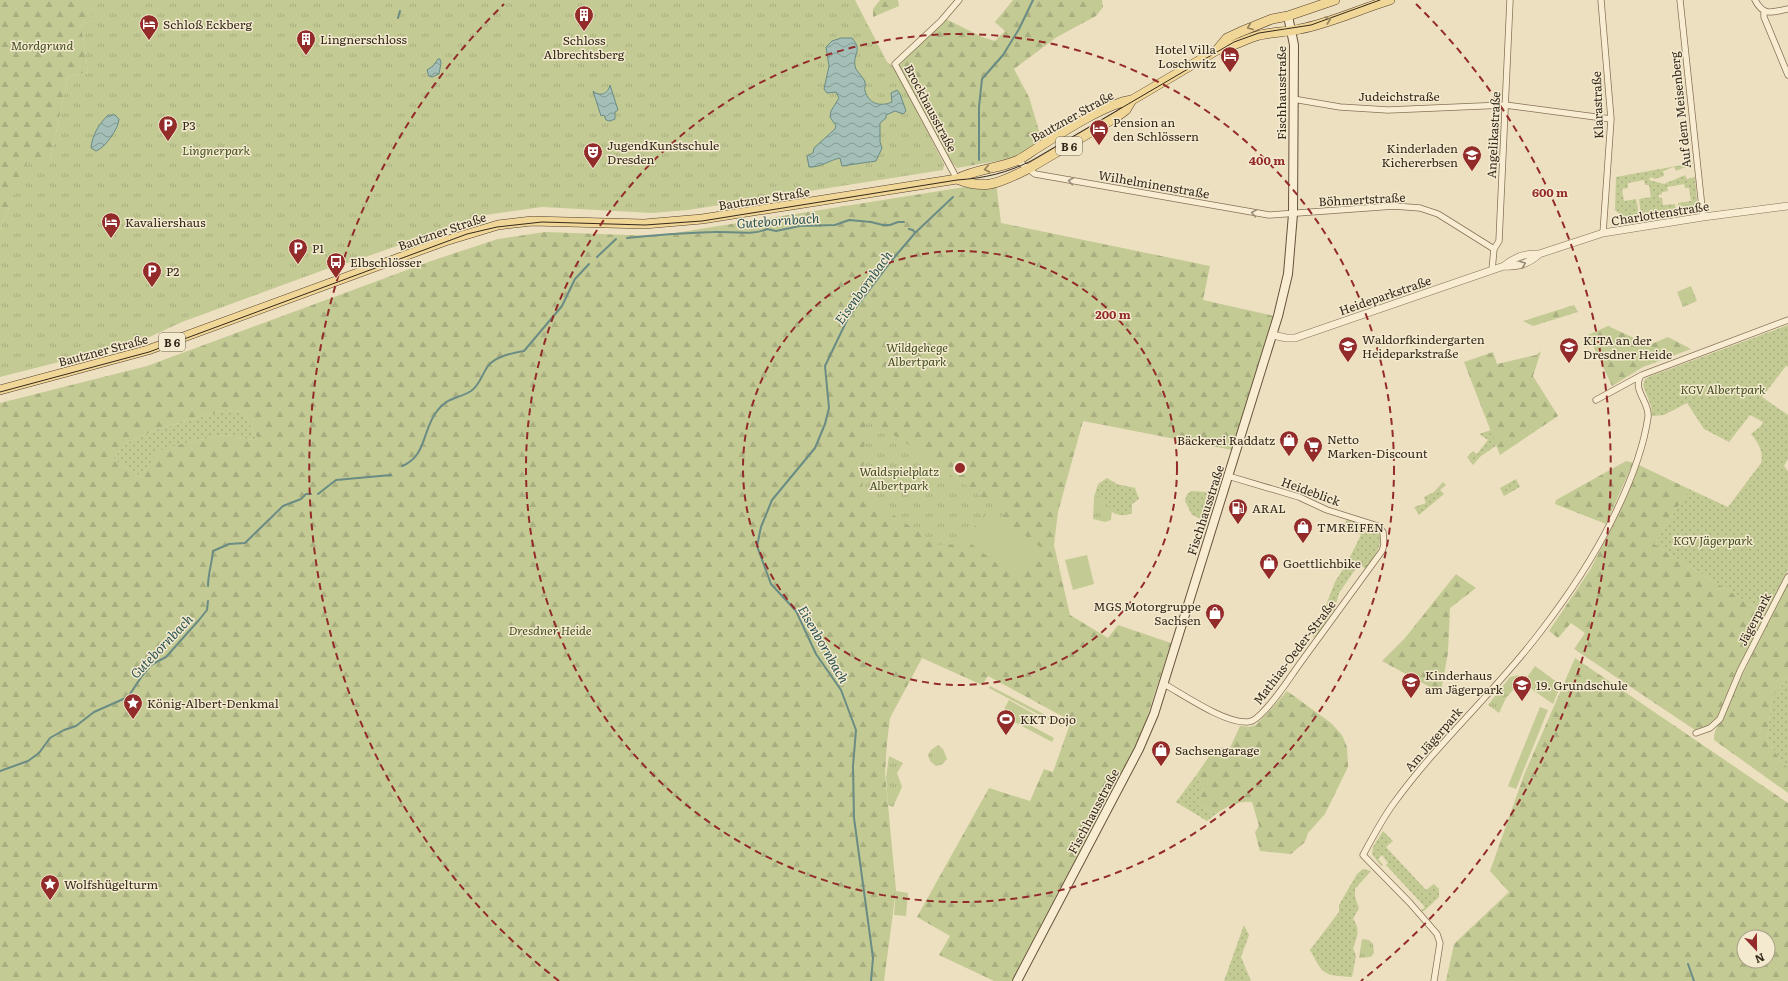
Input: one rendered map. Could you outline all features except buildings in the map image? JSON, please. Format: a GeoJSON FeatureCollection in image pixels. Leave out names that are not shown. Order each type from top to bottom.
{"type":"FeatureCollection","features":[{"type":"Feature","properties":{"kind":"main road","name":"Bautzner Straße"},"geometry":{"type":"LineString","coordinates":[[1217,50],[1227,38],[1240,32],[1272,19],[1288,16],[1335,0]]}},
{"type":"Feature","properties":{"kind":"main road","name":"Bautzner Straße"},"geometry":{"type":"LineString","coordinates":[[0,390],[148,350],[452,238],[498,225],[532,221],[644,224],[702,219],[957,179],[974,171],[998,167],[1017,160],[1106,108],[1124,101],[1132,100],[1217,50],[1231,47],[1249,38],[1311,26],[1390,0]]}},
{"type":"Feature","properties":{"kind":"main road","name":"Fischhausstraße"},"geometry":{"type":"LineString","coordinates":[[1017,981],[1139,749],[1154,714],[1273,335],[1288,274],[1293,214],[1294,45],[1288,16]]}},
{"type":"Feature","properties":{"kind":"main road","name":"Bautzner Straße"},"geometry":{"type":"LineString","coordinates":[[957,179],[972,185],[984,185],[999,182],[1028,169],[1118,116],[1126,110],[1132,100]]}},
{"type":"Feature","properties":{"kind":"street","name":"Brockhausstraße"},"geometry":{"type":"LineString","coordinates":[[957,179],[895,64],[941,21],[959,0]]}},
{"type":"Feature","properties":{"kind":"street","name":"Angelikastraße"},"geometry":{"type":"LineString","coordinates":[[1492,270],[1494,249],[1499,241],[1510,0]]}},
{"type":"Feature","properties":{"kind":"street","name":"Klarastraße"},"geometry":{"type":"LineString","coordinates":[[1601,0],[1611,119],[1603,233]]}},
{"type":"Feature","properties":{"kind":"street","name":"Auf dem Meisenberg"},"geometry":{"type":"LineString","coordinates":[[1680,0],[1703,217]]}},
{"type":"Feature","properties":{"kind":"street"},"geometry":{"type":"LineString","coordinates":[[1755,0],[1760,9],[1764,12],[1788,9]]}},
{"type":"Feature","properties":{"kind":"street"},"geometry":{"type":"LineString","coordinates":[[1764,12],[1764,17],[1788,75]]}},
{"type":"Feature","properties":{"kind":"street","name":"Judeichstraße"},"geometry":{"type":"LineString","coordinates":[[1293,99],[1340,107],[1388,110],[1505,105],[1611,119]]}},
{"type":"Feature","properties":{"kind":"street","name":"Wilhelminenstraße"},"geometry":{"type":"LineString","coordinates":[[1017,160],[1035,174],[1269,215],[1293,214]]}},
{"type":"Feature","properties":{"kind":"street","name":"Böhmertstraße"},"geometry":{"type":"LineString","coordinates":[[1293,214],[1394,206],[1420,208],[1438,214],[1494,249]]}},
{"type":"Feature","properties":{"kind":"street","name":"Charlottenstraße"},"geometry":{"type":"LineString","coordinates":[[1504,266],[1516,267],[1532,261],[1539,254],[1603,233],[1703,217],[1788,206]]}},
{"type":"Feature","properties":{"kind":"street","name":"Heideparkstraße"},"geometry":{"type":"LineString","coordinates":[[1273,335],[1286,338],[1295,338],[1504,266]]}},
{"type":"Feature","properties":{"kind":"street"},"geometry":{"type":"LineString","coordinates":[[1596,400],[1640,377],[1788,320]]}},
{"type":"Feature","properties":{"kind":"street","name":"Am Jägerpark"},"geometry":{"type":"LineString","coordinates":[[1434,981],[1440,943],[1437,934],[1410,903],[1363,854],[1388,812],[1408,784],[1540,632],[1584,569],[1624,495],[1637,461],[1648,416],[1638,385],[1640,377]]}},
{"type":"Feature","properties":{"kind":"street","name":"Heideblick"},"geometry":{"type":"LineString","coordinates":[[1228,476],[1299,497],[1327,510],[1371,523],[1378,526],[1383,532]]}},
{"type":"Feature","properties":{"kind":"street","name":"Mathias-Oeder-Straße"},"geometry":{"type":"LineString","coordinates":[[1164,684],[1225,717],[1246,722],[1259,717],[1382,551],[1384,545],[1383,532]]}},
{"type":"Feature","properties":{"kind":"street","name":"Jägerpark"},"geometry":{"type":"LineString","coordinates":[[1696,733],[1710,728],[1720,719],[1740,671],[1788,577]]}},
{"type":"Feature","properties":{"kind":"green space","name":"Mordgrund"},"geometry":{"type":"Polygon","coordinates":[[[0,0],[86,0],[95,21],[81,23],[88,72],[68,77],[50,161],[28,161],[0,230],[0,0]]]}},
{"type":"Feature","properties":{"kind":"green space","name":"Lingnerpark"},"geometry":{"type":"Polygon","coordinates":[[[86,0],[855,0],[887,62],[894,67],[944,164],[943,170],[688,210],[652,213],[542,207],[485,215],[354,261],[329,268],[182,322],[141,341],[0,377],[0,230],[28,160],[50,161],[68,77],[88,72],[81,23],[94,21],[86,0]]]}},
{"type":"Feature","properties":{"kind":"green space"},"geometry":{"type":"Polygon","coordinates":[[[880,0],[898,0],[899,6],[873,17],[873,9],[880,0]]]}},
{"type":"Feature","properties":{"kind":"green space"},"geometry":{"type":"Polygon","coordinates":[[[1013,0],[1102,0],[1103,7],[1096,16],[1057,37],[1014,69],[1029,97],[1042,141],[1008,159],[957,168],[951,162],[899,65],[946,19],[982,37],[995,41],[1005,31],[995,22],[1013,0]]]}},
{"type":"Feature","properties":{"kind":"green space"},"geometry":{"type":"Polygon","coordinates":[[[1693,163],[1676,171],[1674,167],[1663,171],[1664,176],[1655,179],[1650,177],[1649,180],[1664,184],[1685,175],[1687,179],[1695,177],[1697,201],[1693,207],[1678,209],[1678,203],[1691,201],[1689,188],[1685,188],[1684,184],[1667,187],[1668,191],[1662,192],[1662,194],[1658,195],[1662,198],[1663,205],[1675,204],[1676,209],[1641,214],[1639,199],[1651,197],[1649,185],[1645,185],[1644,180],[1628,183],[1628,188],[1622,189],[1624,201],[1636,199],[1639,214],[1623,217],[1615,210],[1616,177],[1693,163]]]}},
{"type":"Feature","properties":{"kind":"green space","name":"Dresdner Heide"},"geometry":{"type":"Polygon","coordinates":[[[996,182],[1001,223],[1210,266],[1203,300],[1274,316],[1232,450],[1083,421],[1058,512],[1054,545],[1070,615],[1108,638],[1118,625],[1171,643],[1143,730],[1012,981],[994,981],[939,955],[950,936],[917,917],[989,788],[1030,801],[1044,769],[1053,772],[1071,721],[988,676],[982,685],[922,658],[890,718],[887,743],[885,773],[896,890],[884,981],[0,981],[0,403],[147,366],[434,260],[498,239],[545,232],[656,236],[996,182]],[[225,410],[158,429],[126,443],[113,459],[141,477],[158,451],[188,442],[226,435],[253,440],[257,437],[243,412],[225,410]]]}},
{"type":"Feature","properties":{"kind":"green space"},"geometry":{"type":"Polygon","coordinates":[[[1691,286],[1697,301],[1683,307],[1677,292],[1691,286]]]}},
{"type":"Feature","properties":{"kind":"green space"},"geometry":{"type":"Polygon","coordinates":[[[1574,305],[1578,312],[1533,326],[1523,321],[1574,305]]]}},
{"type":"Feature","properties":{"kind":"green space"},"geometry":{"type":"Polygon","coordinates":[[[1788,325],[1788,367],[1786,366],[1762,397],[1788,415],[1788,459],[1784,466],[1788,471],[1788,570],[1767,615],[1654,544],[1689,489],[1728,507],[1761,463],[1762,455],[1760,447],[1751,434],[1761,426],[1763,422],[1750,415],[1729,442],[1704,429],[1687,403],[1664,415],[1652,416],[1651,406],[1643,385],[1645,379],[1651,376],[1788,325]]]}},
{"type":"Feature","properties":{"kind":"green space"},"geometry":{"type":"Polygon","coordinates":[[[1608,326],[1649,345],[1668,337],[1691,349],[1643,367],[1612,386],[1588,335],[1608,326]]]}},
{"type":"Feature","properties":{"kind":"green space"},"geometry":{"type":"Polygon","coordinates":[[[1541,351],[1533,376],[1558,416],[1500,455],[1464,362],[1493,352],[1497,364],[1536,355],[1541,351]]]}},
{"type":"Feature","properties":{"kind":"green space"},"geometry":{"type":"Polygon","coordinates":[[[225,410],[243,412],[257,437],[253,440],[226,435],[189,442],[159,451],[141,477],[113,459],[126,443],[158,429],[225,410]]]}},
{"type":"Feature","properties":{"kind":"green space","name":"Waldspielplatz Albertpark"},"geometry":{"type":"Polygon","coordinates":[[[866,419],[905,442],[986,500],[1006,501],[1007,509],[1003,518],[990,508],[960,544],[937,545],[862,493],[866,419]]]}},
{"type":"Feature","properties":{"kind":"green space"},"geometry":{"type":"Polygon","coordinates":[[[1491,430],[1497,445],[1481,456],[1473,465],[1467,457],[1473,451],[1477,454],[1488,440],[1479,434],[1491,430]]]}},
{"type":"Feature","properties":{"kind":"green space"},"geometry":{"type":"Polygon","coordinates":[[[1626,461],[1633,463],[1606,524],[1555,504],[1556,500],[1626,461]]]}},
{"type":"Feature","properties":{"kind":"green space"},"geometry":{"type":"Polygon","coordinates":[[[1639,465],[1689,489],[1654,544],[1767,615],[1736,672],[1717,718],[1707,726],[1695,730],[1574,649],[1585,633],[1571,623],[1558,638],[1549,631],[1590,570],[1612,527],[1639,465]]]}},
{"type":"Feature","properties":{"kind":"green space"},"geometry":{"type":"Polygon","coordinates":[[[1107,478],[1117,484],[1135,488],[1139,499],[1132,504],[1132,513],[1124,515],[1116,514],[1110,509],[1108,500],[1094,497],[1098,484],[1107,478]]]}},
{"type":"Feature","properties":{"kind":"green space"},"geometry":{"type":"Polygon","coordinates":[[[1516,479],[1520,487],[1504,496],[1500,488],[1516,479]]]}},
{"type":"Feature","properties":{"kind":"green space"},"geometry":{"type":"Polygon","coordinates":[[[1443,482],[1446,485],[1440,490],[1444,494],[1419,515],[1414,507],[1426,503],[1424,497],[1434,492],[1443,482]]]}},
{"type":"Feature","properties":{"kind":"green space"},"geometry":{"type":"Polygon","coordinates":[[[1191,491],[1207,492],[1204,515],[1201,519],[1192,515],[1185,501],[1187,494],[1191,491]]]}},
{"type":"Feature","properties":{"kind":"green space"},"geometry":{"type":"Polygon","coordinates":[[[1101,496],[1108,500],[1108,505],[1112,510],[1111,520],[1105,522],[1093,519],[1094,497],[1101,496]]]}},
{"type":"Feature","properties":{"kind":"green space"},"geometry":{"type":"Polygon","coordinates":[[[990,509],[1040,547],[1016,578],[966,540],[990,509]]]}},
{"type":"Feature","properties":{"kind":"green space"},"geometry":{"type":"Polygon","coordinates":[[[1347,519],[1372,527],[1377,531],[1380,536],[1379,548],[1366,569],[1359,564],[1339,593],[1335,609],[1315,638],[1310,633],[1317,618],[1321,618],[1335,582],[1348,561],[1361,535],[1344,527],[1347,519]]]}},
{"type":"Feature","properties":{"kind":"green space"},"geometry":{"type":"Polygon","coordinates":[[[1087,555],[1094,584],[1073,590],[1065,560],[1087,555]]]}},
{"type":"Feature","properties":{"kind":"green space"},"geometry":{"type":"Polygon","coordinates":[[[1456,574],[1476,588],[1450,608],[1448,653],[1441,691],[1430,687],[1382,661],[1405,638],[1456,574]]]}},
{"type":"Feature","properties":{"kind":"green space"},"geometry":{"type":"Polygon","coordinates":[[[1788,583],[1788,678],[1772,697],[1767,741],[1784,765],[1788,767],[1788,793],[1714,740],[1714,735],[1748,662],[1788,583]]]}},
{"type":"Feature","properties":{"kind":"green space"},"geometry":{"type":"Polygon","coordinates":[[[1575,658],[1788,803],[1788,981],[1446,981],[1454,944],[1509,892],[1490,871],[1524,775],[1575,658]]]}},
{"type":"Feature","properties":{"kind":"green space"},"geometry":{"type":"Polygon","coordinates":[[[1535,666],[1561,685],[1553,704],[1523,683],[1535,666]]]}},
{"type":"Feature","properties":{"kind":"green space"},"geometry":{"type":"Polygon","coordinates":[[[1519,675],[1521,680],[1506,698],[1499,713],[1488,705],[1510,677],[1519,675]]]}},
{"type":"Feature","properties":{"kind":"green space"},"geometry":{"type":"Polygon","coordinates":[[[1788,678],[1788,767],[1784,765],[1767,741],[1772,697],[1788,678]]]}},
{"type":"Feature","properties":{"kind":"green space"},"geometry":{"type":"Polygon","coordinates":[[[990,686],[1063,724],[1062,727],[989,688],[990,686]]]}},
{"type":"Feature","properties":{"kind":"green space"},"geometry":{"type":"Polygon","coordinates":[[[1287,691],[1331,723],[1342,735],[1347,747],[1348,767],[1325,814],[1308,833],[1305,842],[1291,854],[1260,851],[1255,832],[1259,826],[1252,802],[1242,802],[1233,805],[1216,814],[1198,805],[1203,789],[1197,774],[1212,752],[1217,754],[1222,747],[1229,750],[1240,726],[1249,727],[1256,725],[1287,691]]]}},
{"type":"Feature","properties":{"kind":"green space"},"geometry":{"type":"Polygon","coordinates":[[[1009,700],[1036,715],[1030,725],[1054,738],[1052,742],[1001,715],[1009,700]]]}},
{"type":"Feature","properties":{"kind":"green space"},"geometry":{"type":"Polygon","coordinates":[[[1540,707],[1548,710],[1516,789],[1508,786],[1540,707]]]}},
{"type":"Feature","properties":{"kind":"green space"},"geometry":{"type":"Polygon","coordinates":[[[938,745],[943,749],[947,759],[943,764],[936,766],[930,761],[928,755],[931,750],[938,745]]]}},
{"type":"Feature","properties":{"kind":"green space"},"geometry":{"type":"Polygon","coordinates":[[[889,756],[903,763],[897,773],[902,787],[893,807],[888,805],[886,777],[889,756]]]}},
{"type":"Feature","properties":{"kind":"green space"},"geometry":{"type":"Polygon","coordinates":[[[1197,774],[1203,789],[1198,805],[1216,814],[1207,821],[1176,802],[1197,774]]]}},
{"type":"Feature","properties":{"kind":"green space"},"geometry":{"type":"Polygon","coordinates":[[[1383,831],[1393,841],[1386,847],[1426,890],[1434,884],[1439,889],[1439,897],[1424,911],[1421,911],[1425,907],[1386,865],[1388,863],[1382,855],[1378,859],[1383,865],[1381,866],[1372,854],[1373,847],[1383,831]]]}},
{"type":"Feature","properties":{"kind":"green space"},"geometry":{"type":"Polygon","coordinates":[[[1363,869],[1371,871],[1355,889],[1355,897],[1359,908],[1353,919],[1358,930],[1353,948],[1356,956],[1352,977],[1335,976],[1325,972],[1318,965],[1310,950],[1339,912],[1339,905],[1357,874],[1363,869]]]}},
{"type":"Feature","properties":{"kind":"green space"},"geometry":{"type":"Polygon","coordinates":[[[896,891],[908,893],[906,916],[894,915],[896,891]]]}},
{"type":"Feature","properties":{"kind":"green space"},"geometry":{"type":"Polygon","coordinates":[[[1244,925],[1249,935],[1241,957],[1251,981],[1224,981],[1244,925]]]}},
{"type":"Feature","properties":{"kind":"green space"},"geometry":{"type":"Polygon","coordinates":[[[1362,939],[1369,940],[1373,944],[1374,953],[1371,957],[1359,958],[1362,939]]]}},
{"type":"Feature","properties":{"kind":"water"},"geometry":{"type":"Polygon","coordinates":[[[841,38],[852,38],[857,46],[855,66],[865,82],[865,91],[869,99],[872,102],[879,104],[892,102],[891,93],[897,90],[906,111],[903,114],[895,111],[886,115],[886,118],[880,123],[880,142],[882,148],[876,161],[842,166],[840,158],[817,166],[809,167],[807,156],[813,153],[814,148],[835,129],[836,126],[830,117],[831,111],[839,98],[836,92],[827,93],[824,89],[829,66],[826,47],[832,41],[841,38]]]}},
{"type":"Feature","properties":{"kind":"water"},"geometry":{"type":"Polygon","coordinates":[[[438,59],[440,59],[441,63],[439,74],[432,77],[429,76],[427,70],[433,66],[438,59]]]}},
{"type":"Feature","properties":{"kind":"water"},"geometry":{"type":"Polygon","coordinates":[[[610,85],[618,110],[615,112],[615,119],[610,121],[606,120],[604,115],[601,116],[593,91],[598,94],[603,94],[607,91],[610,85]]]}},
{"type":"Feature","properties":{"kind":"water"},"geometry":{"type":"Polygon","coordinates":[[[108,115],[115,115],[119,119],[117,127],[107,142],[96,151],[91,148],[94,134],[108,115]]]}},
{"type":"Feature","properties":{"kind":"waterway","name":"Eisenbornbach"},"geometry":{"type":"LineString","coordinates":[[979,160],[979,107],[982,79],[1003,55],[1019,29],[1033,0]]}},
{"type":"Feature","properties":{"kind":"waterway"},"geometry":{"type":"LineString","coordinates":[[398,18],[400,11]]}},
{"type":"Feature","properties":{"kind":"waterway","name":"Eisenbornbach"},"geometry":{"type":"LineString","coordinates":[[871,981],[873,958],[854,818],[853,766],[856,730],[841,690],[816,654],[796,611],[771,584],[757,546],[761,527],[772,500],[815,448],[825,424],[829,408],[825,366],[848,318],[892,260],[915,233],[953,197]]}},
{"type":"Feature","properties":{"kind":"waterway","name":"Gutebornbach"},"geometry":{"type":"LineString","coordinates":[[627,238],[702,232],[748,233],[767,229],[776,231],[800,226],[835,225],[849,220],[871,222],[883,225],[904,222]]}},
{"type":"Feature","properties":{"kind":"waterway","name":"Eisenbornbach"},"geometry":{"type":"LineString","coordinates":[[909,229],[913,230],[915,233]]}},
{"type":"Feature","properties":{"kind":"waterway","name":"Gutebornbach"},"geometry":{"type":"LineString","coordinates":[[597,257],[616,239]]}},
{"type":"Feature","properties":{"kind":"waterway","name":"Gutebornbach"},"geometry":{"type":"LineString","coordinates":[[402,466],[410,462],[416,456],[432,418],[441,406],[474,389],[488,366],[495,360],[524,351],[562,306],[575,279],[589,264]]}},
{"type":"Feature","properties":{"kind":"waterway","name":"Gutebornbach"},"geometry":{"type":"LineString","coordinates":[[318,494],[336,480],[391,475]]}},
{"type":"Feature","properties":{"kind":"waterway","name":"Gutebornbach"},"geometry":{"type":"LineString","coordinates":[[208,586],[213,551],[229,544],[245,543],[283,506],[301,499],[306,494],[311,494]]}},
{"type":"Feature","properties":{"kind":"waterway","name":"Gutebornbach"},"geometry":{"type":"LineString","coordinates":[[0,771],[28,761],[39,753],[50,738],[64,730],[76,726],[94,712],[128,697],[151,665],[166,657],[199,620],[207,610],[208,601]]}},
{"type":"Feature","properties":{"kind":"waterway"},"geometry":{"type":"LineString","coordinates":[[1688,964],[1694,981]]}},
{"type":"Feature","properties":{"kind":"tram line"},"geometry":{"type":"LineString","coordinates":[[0,392],[149,352],[467,234],[497,227],[542,222],[645,225],[702,221],[996,174],[1013,169],[1031,161],[1234,42],[1259,33],[1311,25],[1380,0]]}},
{"type":"Feature","properties":{"kind":"place","name":"Schloss Albrechtsberg"},"geometry":{"type":"Point","coordinates":[584,32]}},
{"type":"Feature","properties":{"kind":"place","name":"Schloß Eckberg"},"geometry":{"type":"Point","coordinates":[149,41]}},
{"type":"Feature","properties":{"kind":"place","name":"Lingnerschloss"},"geometry":{"type":"Point","coordinates":[306,56]}},
{"type":"Feature","properties":{"kind":"place","name":"Hotel Villa Loschwitz"},"geometry":{"type":"Point","coordinates":[1230,73]}},
{"type":"Feature","properties":{"kind":"place","name":"P3"},"geometry":{"type":"Point","coordinates":[168,142]}},
{"type":"Feature","properties":{"kind":"place","name":"Pension an den Schlössern"},"geometry":{"type":"Point","coordinates":[1099,146]}},
{"type":"Feature","properties":{"kind":"place","name":"JugendKunstschule Dresden"},"geometry":{"type":"Point","coordinates":[593,169]}},
{"type":"Feature","properties":{"kind":"place","name":"Kinderladen Kichererbsen"},"geometry":{"type":"Point","coordinates":[1472,172]}},
{"type":"Feature","properties":{"kind":"place","name":"Kavaliershaus"},"geometry":{"type":"Point","coordinates":[111,239]}},
{"type":"Feature","properties":{"kind":"place","name":"P1"},"geometry":{"type":"Point","coordinates":[298,265]}},
{"type":"Feature","properties":{"kind":"place","name":"Elbschlösser"},"geometry":{"type":"Point","coordinates":[336,279]}},
{"type":"Feature","properties":{"kind":"place","name":"P2"},"geometry":{"type":"Point","coordinates":[152,288]}},
{"type":"Feature","properties":{"kind":"place","name":"Waldorfkindergarten Heideparkstraße"},"geometry":{"type":"Point","coordinates":[1348,363]}},
{"type":"Feature","properties":{"kind":"place","name":"KITA an der Dresdner Heide"},"geometry":{"type":"Point","coordinates":[1569,364]}},
{"type":"Feature","properties":{"kind":"place","name":"Bäckerei Raddatz"},"geometry":{"type":"Point","coordinates":[1289,457]}},
{"type":"Feature","properties":{"kind":"place","name":"Netto Marken-Discount"},"geometry":{"type":"Point","coordinates":[1313,463]}},
{"type":"Feature","properties":{"kind":"place","name":"ARAL"},"geometry":{"type":"Point","coordinates":[1238,525]}},
{"type":"Feature","properties":{"kind":"place","name":"TMREIFEN"},"geometry":{"type":"Point","coordinates":[1303,544]}},
{"type":"Feature","properties":{"kind":"place","name":"Goettlichbike"},"geometry":{"type":"Point","coordinates":[1269,580]}},
{"type":"Feature","properties":{"kind":"place","name":"MGS Motorgruppe Sachsen"},"geometry":{"type":"Point","coordinates":[1215,630]}},
{"type":"Feature","properties":{"kind":"place","name":"Kinderhaus am Jägerpark"},"geometry":{"type":"Point","coordinates":[1411,699]}},
{"type":"Feature","properties":{"kind":"place","name":"19. Grundschule"},"geometry":{"type":"Point","coordinates":[1522,702]}},
{"type":"Feature","properties":{"kind":"place","name":"König-Albert-Denkmal"},"geometry":{"type":"Point","coordinates":[133,720]}},
{"type":"Feature","properties":{"kind":"place","name":"KKT Dojo"},"geometry":{"type":"Point","coordinates":[1006,736]}},
{"type":"Feature","properties":{"kind":"place","name":"Sachsengarage"},"geometry":{"type":"Point","coordinates":[1161,767]}},
{"type":"Feature","properties":{"kind":"place","name":"Wolfshügelturm"},"geometry":{"type":"Point","coordinates":[50,901]}},
{"type":"Feature","properties":{"kind":"park label","name":"Wildgehege Albertpark"},"geometry":{"type":"Point","coordinates":[917,354]}},
{"type":"Feature","properties":{"kind":"park label","name":"KGV Albertpark"},"geometry":{"type":"Point","coordinates":[1723,389]}},
{"type":"Feature","properties":{"kind":"park label","name":"KGV Jägerpark"},"geometry":{"type":"Point","coordinates":[1713,540]}}]}
